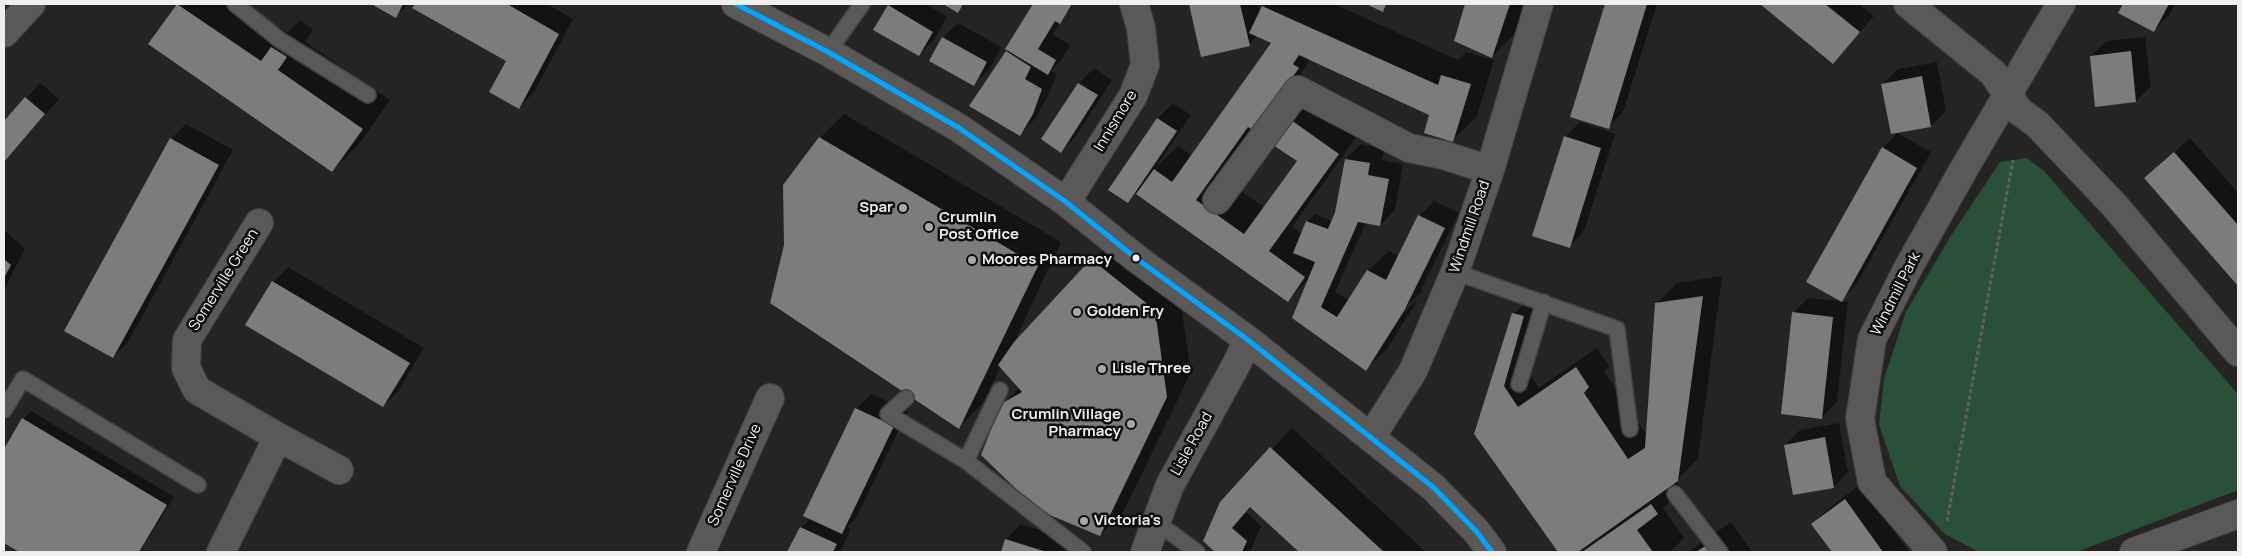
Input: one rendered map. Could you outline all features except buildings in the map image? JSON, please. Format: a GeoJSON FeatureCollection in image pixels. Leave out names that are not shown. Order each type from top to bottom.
{"type":"FeatureCollection","features":[{"type":"Feature","properties":{"kind":"street"},"geometry":{"type":"LineString","coordinates":[[4,33],[31,4]]}},
{"type":"Feature","properties":{"kind":"street"},"geometry":{"type":"LineString","coordinates":[[736,4],[828,52],[959,128],[1066,202],[1137,259],[1248,340],[1433,487],[1476,531],[1492,552]]}},
{"type":"Feature","properties":{"kind":"street","name":"Innismore"},"geometry":{"type":"LineString","coordinates":[[1066,202],[1133,96],[1145,65],[1141,28],[1134,4]]}},
{"type":"Feature","properties":{"kind":"street","name":"Windmill Road"},"geometry":{"type":"LineString","coordinates":[[1370,437],[1413,370],[1455,272],[1490,170],[1539,4]]}},
{"type":"Feature","properties":{"kind":"street"},"geometry":{"type":"LineString","coordinates":[[1908,4],[1993,73],[2019,110],[2036,124],[2115,206],[2238,352]]}},
{"type":"Feature","properties":{"kind":"street","name":"Windmill Park"},"geometry":{"type":"LineString","coordinates":[[1934,552],[1872,482],[1860,419],[1872,339],[1913,259],[2061,4]]}},
{"type":"Feature","properties":{"kind":"street"},"geometry":{"type":"LineString","coordinates":[[1217,200],[1298,90],[1409,148],[1443,155],[1490,170]]}},
{"type":"Feature","properties":{"kind":"street","name":"Somerville Green"},"geometry":{"type":"LineString","coordinates":[[259,223],[187,340],[186,368],[197,390],[339,470]]}},
{"type":"Feature","properties":{"kind":"street","name":"Lisle Road"},"geometry":{"type":"LineString","coordinates":[[1145,552],[1170,484],[1248,340]]}},
{"type":"Feature","properties":{"kind":"street","name":"Somerville Drive"},"geometry":{"type":"LineString","coordinates":[[700,552],[770,398]]}},
{"type":"Feature","properties":{"kind":"street"},"geometry":{"type":"LineString","coordinates":[[221,552],[278,437]]}},
{"type":"Feature","properties":{"kind":"street"},"geometry":{"type":"LineString","coordinates":[[2134,552],[2238,514]]}},
{"type":"Feature","properties":{"kind":"lane"},"geometry":{"type":"LineString","coordinates":[[235,4],[280,40],[368,95]]}},
{"type":"Feature","properties":{"kind":"lane"},"geometry":{"type":"LineString","coordinates":[[828,52],[862,4]]}},
{"type":"Feature","properties":{"kind":"lane"},"geometry":{"type":"LineString","coordinates":[[1455,272],[1544,302],[1617,330],[1630,429]]}},
{"type":"Feature","properties":{"kind":"lane"},"geometry":{"type":"LineString","coordinates":[[1519,384],[1544,302]]}},
{"type":"Feature","properties":{"kind":"lane"},"geometry":{"type":"LineString","coordinates":[[4,410],[23,379],[198,484]]}},
{"type":"Feature","properties":{"kind":"lane"},"geometry":{"type":"LineString","coordinates":[[966,461],[1000,390]]}},
{"type":"Feature","properties":{"kind":"lane"},"geometry":{"type":"LineString","coordinates":[[906,398],[888,414],[966,461],[1083,552]]}},
{"type":"Feature","properties":{"kind":"lane"},"geometry":{"type":"LineString","coordinates":[[1675,494],[1720,552]]}},
{"type":"Feature","properties":{"kind":"lane"},"geometry":{"type":"LineString","coordinates":[[1156,522],[1197,552]]}},
{"type":"Feature","properties":{"kind":"path"},"geometry":{"type":"LineString","coordinates":[[1946,524],[2013,160]]}},
{"type":"Feature","properties":{"kind":"green space"},"geometry":{"type":"Polygon","coordinates":[[[2027,158],[2044,171],[2238,394],[2238,490],[2079,551],[1979,552],[1945,534],[1900,486],[1879,425],[1884,379],[1906,312],[1952,234],[2000,162],[2027,158]]]}},
{"type":"Feature","properties":{"kind":"transit line"},"geometry":{"type":"LineString","coordinates":[[736,4],[828,52],[959,128],[1066,202],[1137,259],[1248,340],[1433,487],[1476,531],[1492,552]]}},
{"type":"Feature","properties":{"kind":"place","name":"Spar"},"geometry":{"type":"Point","coordinates":[903,208]}},
{"type":"Feature","properties":{"kind":"place","name":"Crumlin Post Office"},"geometry":{"type":"Point","coordinates":[929,227]}},
{"type":"Feature","properties":{"kind":"place","name":"Moores Pharmacy"},"geometry":{"type":"Point","coordinates":[972,260]}},
{"type":"Feature","properties":{"kind":"place","name":"Golden Fry"},"geometry":{"type":"Point","coordinates":[1077,312]}},
{"type":"Feature","properties":{"kind":"place","name":"Lisle Three"},"geometry":{"type":"Point","coordinates":[1102,369]}},
{"type":"Feature","properties":{"kind":"place","name":"Crumlin Village Pharmacy"},"geometry":{"type":"Point","coordinates":[1131,424]}},
{"type":"Feature","properties":{"kind":"place","name":"Victoria's"},"geometry":{"type":"Point","coordinates":[1084,521]}}]}
